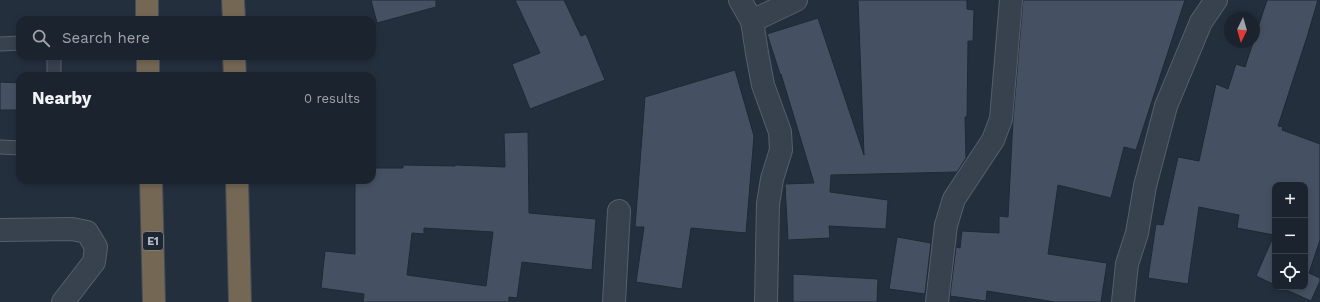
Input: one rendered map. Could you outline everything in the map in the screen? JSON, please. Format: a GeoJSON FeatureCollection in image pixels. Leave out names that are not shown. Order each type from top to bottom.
{"type":"FeatureCollection","features":[{"type":"Feature","properties":{"kind":"highway"},"geometry":{"type":"LineString","coordinates":[[146,0],[147,16]]}},
{"type":"Feature","properties":{"kind":"highway"},"geometry":{"type":"LineString","coordinates":[[233,0],[234,16]]}},
{"type":"Feature","properties":{"kind":"highway"},"geometry":{"type":"LineString","coordinates":[[148,60],[148,72]]}},
{"type":"Feature","properties":{"kind":"highway"},"geometry":{"type":"LineString","coordinates":[[234,60],[235,72]]}},
{"type":"Feature","properties":{"kind":"highway","name":"E1"},"geometry":{"type":"LineString","coordinates":[[151,184],[154,302]]}},
{"type":"Feature","properties":{"kind":"highway"},"geometry":{"type":"LineString","coordinates":[[237,184],[240,302]]}},
{"type":"Feature","properties":{"kind":"street"},"geometry":{"type":"LineString","coordinates":[[740,0],[752,21],[756,53],[763,85],[780,132],[781,150],[772,179],[768,204],[766,302]]}},
{"type":"Feature","properties":{"kind":"street"},"geometry":{"type":"LineString","coordinates":[[752,21],[796,0]]}},
{"type":"Feature","properties":{"kind":"street"},"geometry":{"type":"LineString","coordinates":[[937,302],[946,225],[954,198],[993,140],[1001,119],[1011,0]]}},
{"type":"Feature","properties":{"kind":"street"},"geometry":{"type":"LineString","coordinates":[[1123,302],[1127,264],[1137,233],[1145,186],[1166,106],[1201,22],[1216,0]]}},
{"type":"Feature","properties":{"kind":"street"},"geometry":{"type":"LineString","coordinates":[[614,302],[619,211]]}},
{"type":"Feature","properties":{"kind":"street"},"geometry":{"type":"LineString","coordinates":[[0,230],[72,229],[87,232],[96,247],[94,262],[63,302]]}},
{"type":"Feature","properties":{"kind":"lane"},"geometry":{"type":"LineString","coordinates":[[0,44],[16,43]]}},
{"type":"Feature","properties":{"kind":"lane"},"geometry":{"type":"LineString","coordinates":[[54,60],[54,72]]}},
{"type":"Feature","properties":{"kind":"lane"},"geometry":{"type":"LineString","coordinates":[[0,147],[16,148]]}},
{"type":"Feature","properties":{"kind":"building"},"geometry":{"type":"Polygon","coordinates":[[[371,0],[436,0],[436,7],[377,23],[371,0]]]}},
{"type":"Feature","properties":{"kind":"building"},"geometry":{"type":"Polygon","coordinates":[[[515,0],[564,0],[581,36],[586,34],[605,80],[530,109],[512,64],[540,53],[515,0]]]}},
{"type":"Feature","properties":{"kind":"building"},"geometry":{"type":"Polygon","coordinates":[[[858,0],[967,0],[967,9],[974,10],[973,41],[968,41],[967,117],[965,117],[966,158],[957,172],[831,175],[830,192],[888,200],[886,229],[829,226],[830,238],[788,240],[785,184],[814,183],[781,74],[767,34],[818,18],[864,155],[858,0]]]}},
{"type":"Feature","properties":{"kind":"building"},"geometry":{"type":"Polygon","coordinates":[[[1023,0],[1185,0],[1136,150],[1124,147],[1111,198],[1058,185],[1048,254],[1107,263],[1101,302],[1055,302],[987,291],[986,301],[950,296],[956,247],[960,248],[962,231],[999,233],[999,216],[1008,217],[1013,120],[1023,0]]]}},
{"type":"Feature","properties":{"kind":"building"},"geometry":{"type":"Polygon","coordinates":[[[1267,0],[1318,0],[1278,126],[1283,127],[1282,130],[1320,144],[1320,240],[1309,273],[1320,278],[1320,281],[1311,301],[1287,290],[1308,290],[1308,182],[1272,182],[1272,235],[1237,228],[1239,215],[1199,207],[1188,284],[1148,278],[1156,224],[1163,225],[1178,157],[1199,161],[1216,84],[1228,89],[1236,64],[1245,67],[1251,48],[1260,48],[1260,21],[1267,0]]]}},
{"type":"Feature","properties":{"kind":"building"},"geometry":{"type":"Polygon","coordinates":[[[735,70],[754,136],[746,233],[691,228],[682,289],[636,282],[644,227],[635,227],[645,97],[735,70]]]}},
{"type":"Feature","properties":{"kind":"building"},"geometry":{"type":"Polygon","coordinates":[[[0,82],[16,83],[16,110],[0,110],[0,82]]]}},
{"type":"Feature","properties":{"kind":"building"},"geometry":{"type":"Polygon","coordinates":[[[528,132],[529,213],[596,219],[592,270],[522,262],[517,298],[509,297],[509,302],[363,302],[364,294],[321,288],[325,251],[355,254],[355,184],[376,184],[376,168],[403,168],[403,165],[505,167],[504,133],[528,132]],[[424,228],[424,234],[412,233],[407,275],[486,286],[493,232],[424,228]]]}},
{"type":"Feature","properties":{"kind":"building"},"geometry":{"type":"Polygon","coordinates":[[[897,237],[931,243],[925,294],[889,289],[897,237]]]}},
{"type":"Feature","properties":{"kind":"building"},"geometry":{"type":"Polygon","coordinates":[[[1272,240],[1272,284],[1256,276],[1272,240]]]}},
{"type":"Feature","properties":{"kind":"building"},"geometry":{"type":"Polygon","coordinates":[[[793,274],[878,279],[877,302],[793,302],[793,274]]]}}]}
